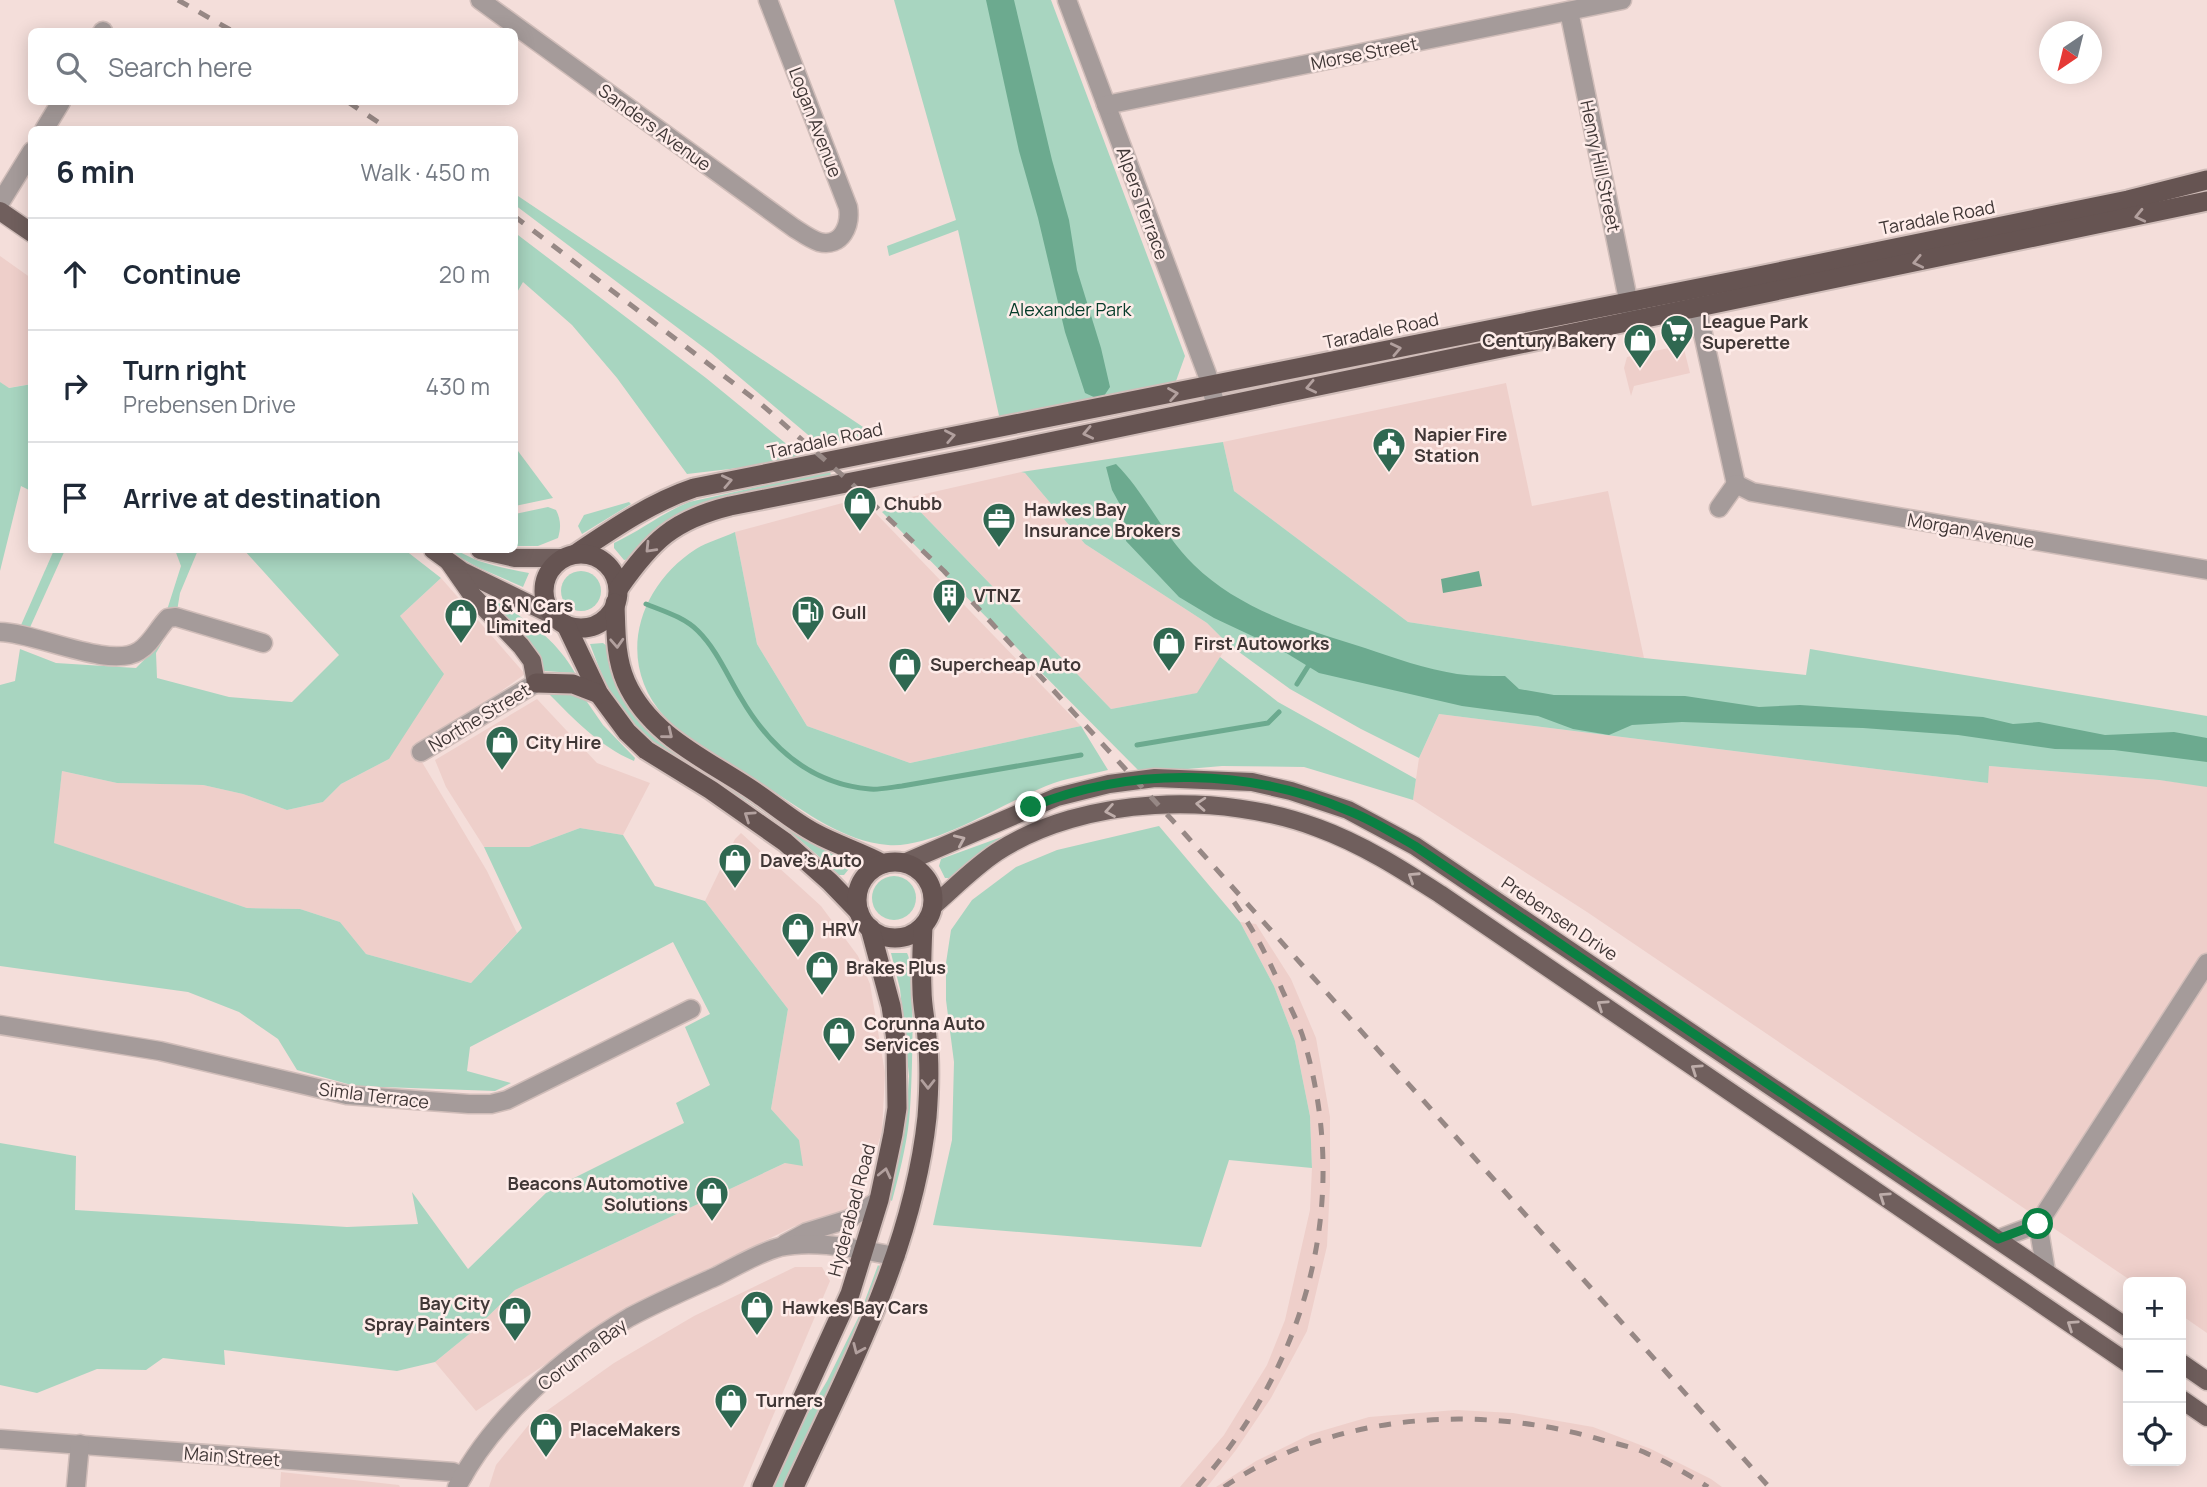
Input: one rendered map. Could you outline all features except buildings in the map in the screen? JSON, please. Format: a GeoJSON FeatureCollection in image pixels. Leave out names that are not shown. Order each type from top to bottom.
{"type":"FeatureCollection","features":[{"type":"Feature","properties":{"kind":"highway","name":"Taradale Road"},"geometry":{"type":"LineString","coordinates":[[1695,298],[2207,180]]}},
{"type":"Feature","properties":{"kind":"highway","name":"Taradale Road"},"geometry":{"type":"LineString","coordinates":[[617,596],[644,554],[657,540],[680,524],[706,512],[1214,396],[1695,298],[2207,201]]}},
{"type":"Feature","properties":{"kind":"highway","name":"Taradale Road"},"geometry":{"type":"LineString","coordinates":[[570,555],[670,496],[694,488],[1018,422],[1214,396]]}},
{"type":"Feature","properties":{"kind":"highway"},"geometry":{"type":"LineString","coordinates":[[617,596],[610,614],[601,622],[577,628],[560,620],[548,608],[544,589],[550,571],[570,555],[587,554],[605,563],[611,569],[617,596],[617,653],[626,681],[637,702],[652,721],[670,737],[817,834],[883,864],[904,863],[924,875],[933,896],[932,907],[923,926],[922,992],[928,1041],[927,1116],[920,1163],[896,1256],[870,1321],[794,1487]]}},
{"type":"Feature","properties":{"kind":"highway","name":"Hyderabad Road"},"geometry":{"type":"LineString","coordinates":[[560,620],[599,694],[627,732],[646,750],[768,829],[827,878],[864,920],[891,1006],[897,1072],[893,1134],[878,1200],[864,1251],[832,1335],[762,1487]]}},
{"type":"Feature","properties":{"kind":"highway"},"geometry":{"type":"LineString","coordinates":[[536,682],[573,684],[599,694]]}},
{"type":"Feature","properties":{"kind":"highway"},"geometry":{"type":"LineString","coordinates":[[883,864],[864,878],[857,900],[864,920],[890,937],[902,937],[923,926]]}},
{"type":"Feature","properties":{"kind":"main road"},"geometry":{"type":"LineString","coordinates":[[0,211],[28,230]]}},
{"type":"Feature","properties":{"kind":"main road"},"geometry":{"type":"LineString","coordinates":[[437,553],[462,571],[560,620]]}},
{"type":"Feature","properties":{"kind":"main road"},"geometry":{"type":"LineString","coordinates":[[494,553],[515,558],[570,555]]}},
{"type":"Feature","properties":{"kind":"main road"},"geometry":{"type":"LineString","coordinates":[[449,562],[472,596],[526,654],[531,661],[536,682]]}},
{"type":"Feature","properties":{"kind":"main road","name":"Prebensen Drive"},"geometry":{"type":"LineString","coordinates":[[904,863],[1057,797],[1135,780],[1184,778],[1252,782],[1322,800],[1377,824],[1415,846],[2123,1325]]}},
{"type":"Feature","properties":{"kind":"main road"},"geometry":{"type":"LineString","coordinates":[[932,907],[972,870],[999,851],[1042,831],[1112,809],[1195,803],[1240,808],[1317,827],[1357,844],[1440,894],[2123,1360]]}},
{"type":"Feature","properties":{"kind":"main road"},"geometry":{"type":"LineString","coordinates":[[2186,1366],[2207,1381]]}},
{"type":"Feature","properties":{"kind":"main road"},"geometry":{"type":"LineString","coordinates":[[2186,1402],[2207,1417]]}},
{"type":"Feature","properties":{"kind":"street","name":"Sanders Avenue"},"geometry":{"type":"LineString","coordinates":[[480,0],[794,228],[818,242],[835,241]]}},
{"type":"Feature","properties":{"kind":"street","name":"Logan Avenue"},"geometry":{"type":"LineString","coordinates":[[768,0],[848,207],[849,224],[844,235],[835,241]]}},
{"type":"Feature","properties":{"kind":"street","name":"Alpers Terrace"},"geometry":{"type":"LineString","coordinates":[[1067,0],[1214,396]]}},
{"type":"Feature","properties":{"kind":"street","name":"Morse Street"},"geometry":{"type":"LineString","coordinates":[[1106,105],[1547,7],[1569,11],[1589,3],[1622,0]]}},
{"type":"Feature","properties":{"kind":"street","name":"Henry Hill Street"},"geometry":{"type":"LineString","coordinates":[[1569,11],[1631,311]]}},
{"type":"Feature","properties":{"kind":"street"},"geometry":{"type":"LineString","coordinates":[[46,126],[59,105]]}},
{"type":"Feature","properties":{"kind":"street"},"geometry":{"type":"LineString","coordinates":[[0,204],[28,158]]}},
{"type":"Feature","properties":{"kind":"street"},"geometry":{"type":"LineString","coordinates":[[1695,298],[1736,484],[1718,508]]}},
{"type":"Feature","properties":{"kind":"street","name":"Morgan Avenue"},"geometry":{"type":"LineString","coordinates":[[1736,484],[1752,492],[2207,570]]}},
{"type":"Feature","properties":{"kind":"street"},"geometry":{"type":"LineString","coordinates":[[0,632],[27,635],[70,650],[125,656],[141,651],[168,618],[176,617],[263,643]]}},
{"type":"Feature","properties":{"kind":"street","name":"Northe Street"},"geometry":{"type":"LineString","coordinates":[[422,752],[536,682]]}},
{"type":"Feature","properties":{"kind":"street"},"geometry":{"type":"LineString","coordinates":[[1998,1239],[2038,1224],[2207,963]]}},
{"type":"Feature","properties":{"kind":"street","name":"Simla Terrace"},"geometry":{"type":"LineString","coordinates":[[0,1025],[160,1051],[347,1096],[491,1104],[506,1100],[691,1009]]}},
{"type":"Feature","properties":{"kind":"street","name":"Corunna Bay"},"geometry":{"type":"LineString","coordinates":[[460,1481],[479,1450],[503,1421],[543,1381],[596,1339],[664,1300],[807,1232],[849,1219],[878,1200]]}},
{"type":"Feature","properties":{"kind":"street"},"geometry":{"type":"LineString","coordinates":[[2038,1224],[2046,1272]]}},
{"type":"Feature","properties":{"kind":"street","name":"Corunna Bay"},"geometry":{"type":"LineString","coordinates":[[779,1247],[815,1245],[896,1256]]}},
{"type":"Feature","properties":{"kind":"street","name":"Main Street"},"geometry":{"type":"LineString","coordinates":[[0,1439],[453,1472],[460,1481]]}},
{"type":"Feature","properties":{"kind":"street"},"geometry":{"type":"LineString","coordinates":[[76,1487],[80,1444]]}},
{"type":"Feature","properties":{"kind":"shaded area"},"geometry":{"type":"Polygon","coordinates":[[[986,0],[1014,0],[1069,220],[1077,270],[1110,387],[1104,396],[1096,398],[1085,393],[1065,332],[1019,151],[986,0]]]}},
{"type":"Feature","properties":{"kind":"shaded area"},"geometry":{"type":"Polygon","coordinates":[[[0,256],[28,276],[28,385],[8,388],[0,382],[0,256]]]}},
{"type":"Feature","properties":{"kind":"shaded area"},"geometry":{"type":"Polygon","coordinates":[[[1683,345],[1690,373],[1634,386],[1631,396],[1624,368],[1627,357],[1683,345]]]}},
{"type":"Feature","properties":{"kind":"shaded area"},"geometry":{"type":"Polygon","coordinates":[[[1506,383],[1532,506],[1608,491],[1644,658],[1408,622],[1234,491],[1223,442],[1506,383]]]}},
{"type":"Feature","properties":{"kind":"shaded area"},"geometry":{"type":"Polygon","coordinates":[[[1116,464],[1183,553],[1212,581],[1252,606],[1274,616],[1422,666],[1457,674],[1505,676],[1519,689],[1554,695],[1685,696],[1759,707],[1800,705],[1983,717],[2013,724],[2039,722],[2105,735],[2174,732],[2207,738],[2207,762],[2114,750],[2055,749],[1958,735],[1863,728],[1682,722],[1632,725],[1609,735],[1573,729],[1538,716],[1462,706],[1319,673],[1278,648],[1214,618],[1179,597],[1126,541],[1123,510],[1112,490],[1106,467],[1116,464]]]}},
{"type":"Feature","properties":{"kind":"shaded area"},"geometry":{"type":"Polygon","coordinates":[[[1025,473],[1085,544],[1207,623],[1228,644],[1198,693],[1111,709],[907,498],[1025,473]]]}},
{"type":"Feature","properties":{"kind":"shaded area"},"geometry":{"type":"Polygon","coordinates":[[[861,498],[1081,726],[910,763],[807,726],[757,644],[735,532],[861,498]]]}},
{"type":"Feature","properties":{"kind":"shaded area"},"geometry":{"type":"Polygon","coordinates":[[[1479,571],[1482,586],[1443,593],[1441,579],[1479,571]]]}},
{"type":"Feature","properties":{"kind":"shaded area"},"geometry":{"type":"Polygon","coordinates":[[[441,578],[525,674],[416,752],[487,871],[517,933],[471,983],[366,954],[340,922],[300,909],[247,908],[53,843],[62,771],[117,783],[203,785],[243,794],[287,810],[323,802],[341,784],[389,759],[400,616],[441,578]]]}},
{"type":"Feature","properties":{"kind":"shaded area"},"geometry":{"type":"Polygon","coordinates":[[[537,699],[597,763],[650,783],[623,835],[580,828],[529,847],[484,847],[446,787],[435,760],[537,699]]]}},
{"type":"Feature","properties":{"kind":"shaded area"},"geometry":{"type":"Polygon","coordinates":[[[1439,714],[1988,783],[1988,766],[2207,786],[2207,1333],[2186,1318],[2186,1277],[2126,1277],[1587,912],[1413,800],[1419,758],[1439,714]]]}},
{"type":"Feature","properties":{"kind":"shaded area"},"geometry":{"type":"Polygon","coordinates":[[[741,833],[821,906],[858,956],[870,984],[885,1073],[882,1131],[857,1212],[852,1221],[795,1226],[659,1293],[608,1322],[476,1411],[435,1362],[473,1331],[515,1290],[785,1163],[799,1140],[771,1109],[788,1009],[705,901],[735,839],[741,833]]]}},
{"type":"Feature","properties":{"kind":"shaded area"},"geometry":{"type":"Polygon","coordinates":[[[1240,922],[1256,924],[1291,979],[1316,1038],[1330,1117],[1327,1246],[1307,1331],[1271,1398],[1207,1487],[1180,1487],[1224,1435],[1267,1365],[1285,1320],[1310,1210],[1310,1116],[1295,1041],[1274,986],[1240,922]]]}},
{"type":"Feature","properties":{"kind":"shaded area"},"geometry":{"type":"Polygon","coordinates":[[[795,1267],[822,1267],[830,1281],[743,1487],[489,1487],[496,1465],[531,1422],[614,1363],[694,1316],[795,1267]]]}},
{"type":"Feature","properties":{"kind":"shaded area"},"geometry":{"type":"Polygon","coordinates":[[[1456,1410],[1513,1413],[1593,1427],[1651,1449],[1722,1487],[1216,1487],[1256,1461],[1311,1434],[1369,1417],[1456,1410]]]}},
{"type":"Feature","properties":{"kind":"shaded area"},"geometry":{"type":"Polygon","coordinates":[[[281,1472],[399,1485],[400,1487],[280,1487],[281,1472]]]}},
{"type":"Feature","properties":{"kind":"green space","name":"Alexander Park"},"geometry":{"type":"Polygon","coordinates":[[[894,0],[1051,0],[1185,356],[1176,381],[1000,420],[958,230],[889,256],[887,246],[956,220],[894,0]]]}},
{"type":"Feature","properties":{"kind":"green space"},"geometry":{"type":"Polygon","coordinates":[[[518,196],[875,435],[820,445],[711,353],[518,207],[518,196]]]}},
{"type":"Feature","properties":{"kind":"green space"},"geometry":{"type":"Polygon","coordinates":[[[518,235],[706,378],[806,460],[687,474],[617,378],[572,325],[523,282],[518,291],[518,235]]]}},
{"type":"Feature","properties":{"kind":"green space"},"geometry":{"type":"Polygon","coordinates":[[[0,382],[9,388],[28,385],[28,490],[21,486],[0,571],[0,382]]]}},
{"type":"Feature","properties":{"kind":"green space"},"geometry":{"type":"Polygon","coordinates":[[[1223,442],[1234,491],[1408,622],[1644,658],[1806,675],[1810,649],[2207,716],[2207,787],[2159,780],[1989,766],[1988,783],[1439,714],[1419,758],[1290,689],[1228,644],[1207,623],[1085,544],[1025,473],[1021,472],[1223,442]]]}},
{"type":"Feature","properties":{"kind":"green space"},"geometry":{"type":"Polygon","coordinates":[[[518,451],[553,498],[518,505],[518,451]]]}},
{"type":"Feature","properties":{"kind":"green space"},"geometry":{"type":"Polygon","coordinates":[[[830,471],[831,476],[723,499],[630,559],[624,560],[614,548],[614,543],[689,502],[830,471]]]}},
{"type":"Feature","properties":{"kind":"green space"},"geometry":{"type":"Polygon","coordinates":[[[907,498],[1111,709],[1197,693],[1220,657],[1278,702],[1416,779],[1413,800],[1304,767],[1222,766],[1141,773],[882,512],[907,498]]]}},
{"type":"Feature","properties":{"kind":"green space"},"geometry":{"type":"Polygon","coordinates":[[[629,502],[631,504],[582,534],[578,526],[584,515],[629,502]]]}},
{"type":"Feature","properties":{"kind":"green space"},"geometry":{"type":"Polygon","coordinates":[[[548,507],[556,510],[560,527],[558,538],[538,546],[518,546],[518,513],[548,507]]]}},
{"type":"Feature","properties":{"kind":"green space"},"geometry":{"type":"Polygon","coordinates":[[[735,532],[757,644],[807,726],[910,763],[1081,726],[1108,770],[1046,786],[926,840],[888,845],[841,832],[701,747],[665,717],[650,696],[640,673],[637,650],[640,627],[647,605],[659,584],[676,565],[696,549],[735,532]]]}},
{"type":"Feature","properties":{"kind":"green space"},"geometry":{"type":"Polygon","coordinates":[[[53,553],[64,553],[27,634],[18,632],[53,553]]]}},
{"type":"Feature","properties":{"kind":"green space"},"geometry":{"type":"Polygon","coordinates":[[[176,553],[197,553],[180,593],[177,611],[167,610],[181,566],[176,553]]]}},
{"type":"Feature","properties":{"kind":"green space"},"geometry":{"type":"Polygon","coordinates":[[[247,553],[409,553],[441,578],[400,616],[444,674],[389,759],[341,784],[323,802],[287,810],[243,794],[203,785],[117,783],[62,771],[54,843],[247,908],[300,909],[340,922],[366,954],[471,983],[522,928],[484,847],[529,847],[580,828],[623,835],[655,886],[705,901],[788,1009],[771,1109],[799,1140],[803,1166],[785,1163],[515,1290],[473,1331],[435,1362],[397,1371],[224,1350],[225,1365],[163,1358],[146,1370],[97,1369],[37,1393],[0,1385],[0,1143],[76,1156],[75,1210],[347,1227],[418,1224],[412,1192],[468,1269],[548,1191],[684,1123],[676,1103],[710,1085],[685,1027],[710,1014],[673,942],[470,1047],[467,1071],[511,1083],[495,1091],[355,1086],[297,1070],[278,1039],[239,1012],[188,992],[0,966],[0,685],[15,681],[20,649],[56,663],[136,668],[163,641],[156,653],[157,678],[229,697],[292,702],[339,655],[247,553]]]}},
{"type":"Feature","properties":{"kind":"green space"},"geometry":{"type":"Polygon","coordinates":[[[452,553],[461,553],[491,565],[529,573],[523,587],[452,553]]]}},
{"type":"Feature","properties":{"kind":"green space"},"geometry":{"type":"Polygon","coordinates":[[[581,571],[595,577],[601,591],[595,605],[581,611],[567,605],[561,591],[567,577],[581,571]]]}},
{"type":"Feature","properties":{"kind":"green space"},"geometry":{"type":"Polygon","coordinates":[[[480,592],[534,626],[556,647],[575,673],[544,671],[535,651],[480,592]]]}},
{"type":"Feature","properties":{"kind":"green space"},"geometry":{"type":"Polygon","coordinates":[[[603,643],[607,646],[620,692],[633,714],[649,732],[681,757],[820,848],[853,864],[844,875],[839,875],[764,812],[671,756],[642,733],[622,711],[602,674],[590,644],[603,643]]]}},
{"type":"Feature","properties":{"kind":"green space"},"geometry":{"type":"Polygon","coordinates":[[[561,692],[585,699],[603,725],[635,758],[634,761],[599,740],[548,693],[561,692]]]}},
{"type":"Feature","properties":{"kind":"green space"},"geometry":{"type":"Polygon","coordinates":[[[1159,826],[1240,922],[1274,986],[1295,1041],[1310,1116],[1312,1168],[1229,1160],[1201,1247],[933,1225],[952,1140],[954,1062],[946,1000],[946,963],[951,930],[972,900],[1016,867],[1057,850],[1159,826]]]}},
{"type":"Feature","properties":{"kind":"green space"},"geometry":{"type":"Polygon","coordinates":[[[1026,828],[987,850],[950,878],[945,878],[939,866],[941,859],[1026,828]]]}},
{"type":"Feature","properties":{"kind":"green space"},"geometry":{"type":"Polygon","coordinates":[[[894,876],[910,882],[916,898],[910,914],[894,920],[878,914],[872,898],[878,882],[894,876]]]}},
{"type":"Feature","properties":{"kind":"green space"},"geometry":{"type":"Polygon","coordinates":[[[891,953],[907,953],[912,982],[909,1121],[892,1201],[889,1199],[906,1121],[909,1076],[900,989],[891,953]]]}},
{"type":"Feature","properties":{"kind":"green space"},"geometry":{"type":"Polygon","coordinates":[[[878,1265],[880,1267],[862,1314],[784,1487],[772,1487],[794,1437],[827,1381],[860,1314],[878,1265]]]}},
{"type":"Feature","properties":{"kind":"waterway"},"geometry":{"type":"LineString","coordinates":[[646,604],[680,618],[698,631],[716,654],[765,733],[794,760],[829,780],[848,786],[882,789],[1081,755]]}},
{"type":"Feature","properties":{"kind":"waterway"},"geometry":{"type":"LineString","coordinates":[[1297,684],[1312,660]]}},
{"type":"Feature","properties":{"kind":"waterway"},"geometry":{"type":"LineString","coordinates":[[1137,745],[1268,723],[1279,712]]}},
{"type":"Feature","properties":{"kind":"railway"},"geometry":{"type":"LineString","coordinates":[[178,0],[227,28]]}},
{"type":"Feature","properties":{"kind":"railway"},"geometry":{"type":"LineString","coordinates":[[352,105],[384,126]]}},
{"type":"Feature","properties":{"kind":"railway"},"geometry":{"type":"LineString","coordinates":[[518,219],[761,404],[850,482],[944,571],[1184,833],[1769,1487]]}},
{"type":"Feature","properties":{"kind":"railway"},"geometry":{"type":"LineString","coordinates":[[1197,1487],[1235,1439],[1267,1389],[1292,1335],[1310,1279],[1320,1222],[1323,1163],[1318,1104],[1305,1044],[1265,952],[1234,902]]}},
{"type":"Feature","properties":{"kind":"railway"},"geometry":{"type":"LineString","coordinates":[[1224,1487],[1266,1462],[1312,1443],[1359,1430],[1407,1422],[1457,1419],[1506,1421],[1555,1428],[1625,1446],[1664,1461],[1708,1487]]}},
{"type":"Feature","properties":{"kind":"place","name":"League Park Superette"},"geometry":{"type":"Point","coordinates":[1677,361]}},
{"type":"Feature","properties":{"kind":"place","name":"Century Bakery"},"geometry":{"type":"Point","coordinates":[1640,370]}},
{"type":"Feature","properties":{"kind":"place","name":"Napier Fire Station"},"geometry":{"type":"Point","coordinates":[1389,474]}},
{"type":"Feature","properties":{"kind":"place","name":"Chubb"},"geometry":{"type":"Point","coordinates":[860,533]}},
{"type":"Feature","properties":{"kind":"place","name":"Hawkes Bay Insurance Brokers"},"geometry":{"type":"Point","coordinates":[999,549]}},
{"type":"Feature","properties":{"kind":"place","name":"VTNZ"},"geometry":{"type":"Point","coordinates":[949,625]}},
{"type":"Feature","properties":{"kind":"place","name":"Gull"},"geometry":{"type":"Point","coordinates":[808,642]}},
{"type":"Feature","properties":{"kind":"place","name":"B & N Cars Limited"},"geometry":{"type":"Point","coordinates":[461,645]}},
{"type":"Feature","properties":{"kind":"place","name":"First Autoworks"},"geometry":{"type":"Point","coordinates":[1169,673]}},
{"type":"Feature","properties":{"kind":"place","name":"Supercheap Auto"},"geometry":{"type":"Point","coordinates":[905,694]}},
{"type":"Feature","properties":{"kind":"place","name":"City Hire"},"geometry":{"type":"Point","coordinates":[502,772]}},
{"type":"Feature","properties":{"kind":"place","name":"Dave's Auto"},"geometry":{"type":"Point","coordinates":[735,890]}},
{"type":"Feature","properties":{"kind":"place","name":"HRV"},"geometry":{"type":"Point","coordinates":[798,959]}},
{"type":"Feature","properties":{"kind":"place","name":"Brakes Plus"},"geometry":{"type":"Point","coordinates":[822,997]}},
{"type":"Feature","properties":{"kind":"place","name":"Corunna Auto Services"},"geometry":{"type":"Point","coordinates":[839,1063]}},
{"type":"Feature","properties":{"kind":"place","name":"Beacons Automotive Solutions"},"geometry":{"type":"Point","coordinates":[712,1223]}},
{"type":"Feature","properties":{"kind":"place","name":"Hawkes Bay Cars"},"geometry":{"type":"Point","coordinates":[757,1337]}},
{"type":"Feature","properties":{"kind":"place","name":"Bay City Spray Painters"},"geometry":{"type":"Point","coordinates":[515,1343]}},
{"type":"Feature","properties":{"kind":"place","name":"Turners"},"geometry":{"type":"Point","coordinates":[731,1430]}},
{"type":"Feature","properties":{"kind":"place","name":"PlaceMakers"},"geometry":{"type":"Point","coordinates":[546,1459]}},
{"type":"Feature","properties":{"kind":"route"},"geometry":{"type":"LineString","coordinates":[[1031,807],[1057,797],[1109,784],[1155,778],[1184,778],[1252,782],[1291,791],[1349,810],[1415,846],[1998,1239],[2038,1224]]}}]}
